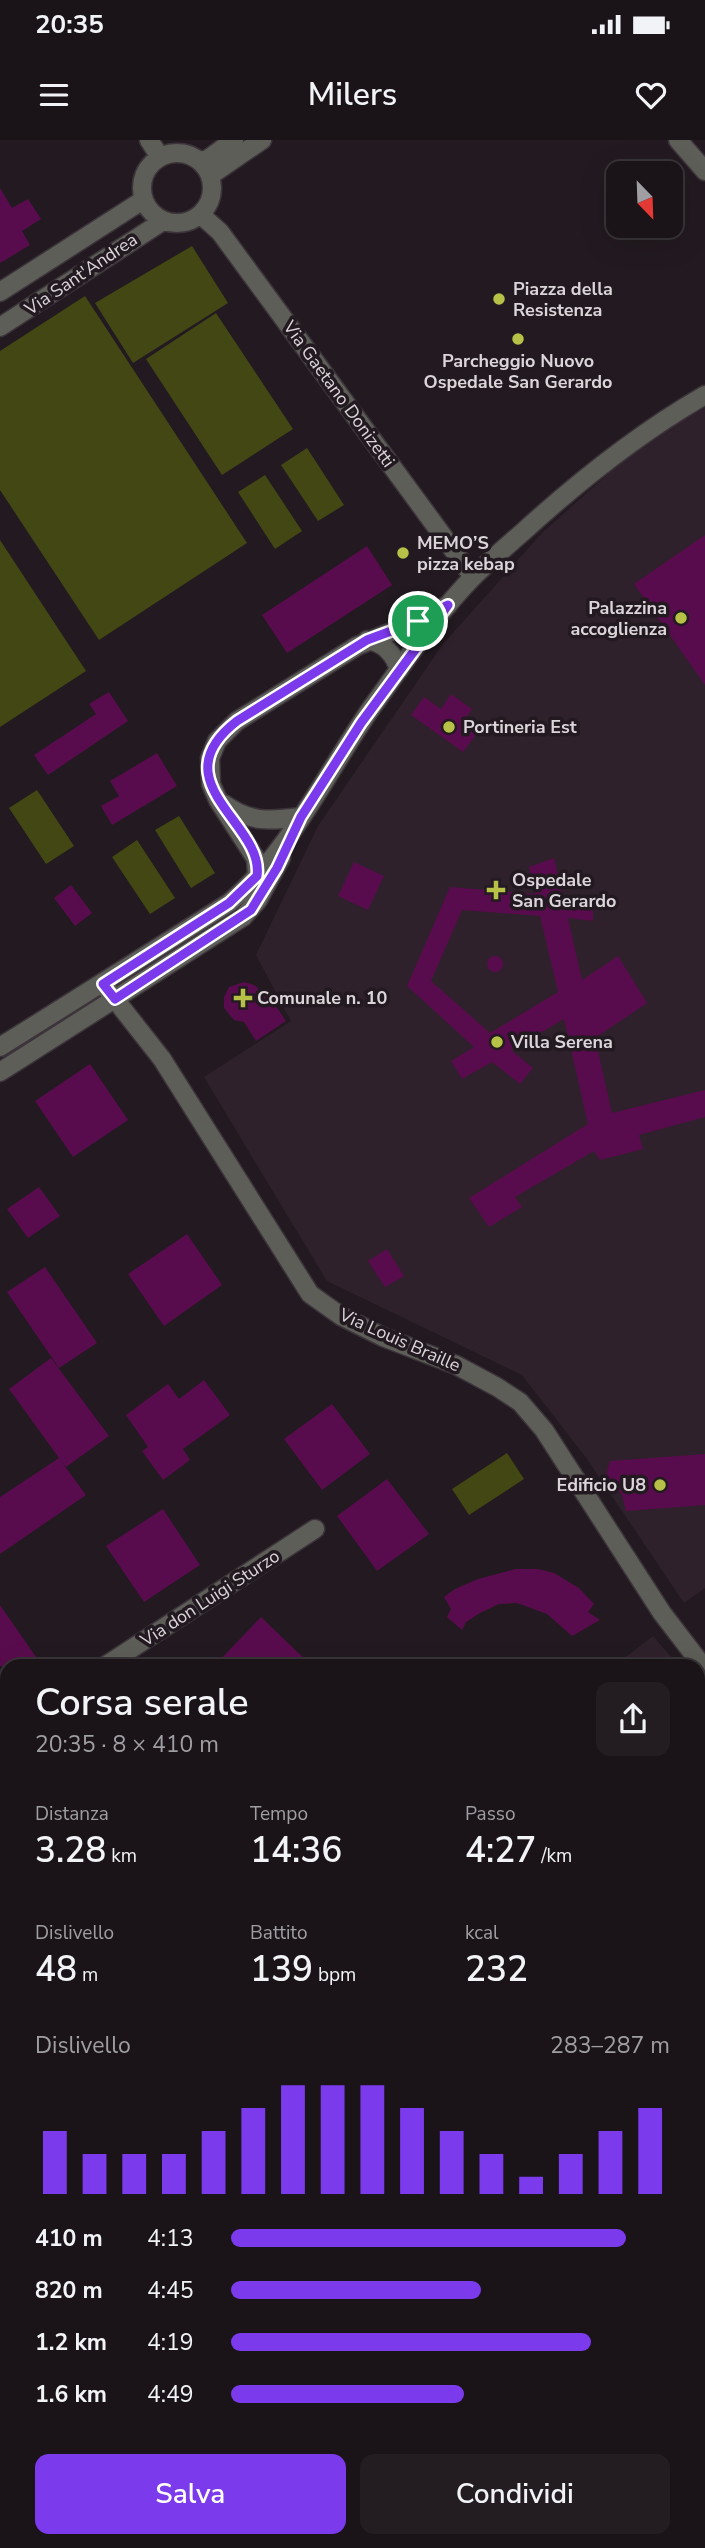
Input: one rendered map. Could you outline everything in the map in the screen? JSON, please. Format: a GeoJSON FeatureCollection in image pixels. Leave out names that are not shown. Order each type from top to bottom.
{"type":"FeatureCollection","features":[{"type":"Feature","properties":{"kind":"street"},"geometry":{"type":"LineString","coordinates":[[149,140],[160,157]]}},
{"type":"Feature","properties":{"kind":"street"},"geometry":{"type":"LineString","coordinates":[[206,168],[178,153],[160,157],[147,169],[142,180],[143,200],[149,211],[163,221],[183,224],[201,215],[209,205],[212,193],[206,168],[208,159],[234,140]]}},
{"type":"Feature","properties":{"kind":"street"},"geometry":{"type":"LineString","coordinates":[[206,168],[262,140]]}},
{"type":"Feature","properties":{"kind":"street"},"geometry":{"type":"LineString","coordinates":[[678,140],[705,171]]}},
{"type":"Feature","properties":{"kind":"street","name":"Via Sant'Andrea"},"geometry":{"type":"LineString","coordinates":[[0,292],[143,200]]}},
{"type":"Feature","properties":{"kind":"street","name":"Via Gaetano Donizetti"},"geometry":{"type":"LineString","coordinates":[[201,215],[220,232],[473,577]]}},
{"type":"Feature","properties":{"kind":"street","name":"Via Sant'Andrea"},"geometry":{"type":"LineString","coordinates":[[0,327],[163,221]]}},
{"type":"Feature","properties":{"kind":"street"},"geometry":{"type":"LineString","coordinates":[[0,1047],[229,903],[257,876],[301,817],[361,723],[448,605],[473,577],[559,499],[610,458],[705,394]]}},
{"type":"Feature","properties":{"kind":"street"},"geometry":{"type":"LineString","coordinates":[[257,876],[256,859],[218,800],[211,784],[210,758],[212,749],[222,734],[237,721],[367,640],[418,621],[448,605]]}},
{"type":"Feature","properties":{"kind":"street"},"geometry":{"type":"LineString","coordinates":[[367,640],[386,647],[400,670]]}},
{"type":"Feature","properties":{"kind":"street"},"geometry":{"type":"LineString","coordinates":[[218,800],[257,819],[269,821],[301,817]]}},
{"type":"Feature","properties":{"kind":"street"},"geometry":{"type":"LineString","coordinates":[[0,1072],[251,910],[277,868],[301,817]]}},
{"type":"Feature","properties":{"kind":"street","name":"Via Louis Braille"},"geometry":{"type":"LineString","coordinates":[[103,984],[163,1059],[310,1294],[341,1316],[383,1337],[456,1365],[520,1402],[544,1430],[684,1645],[696,1659]]}},
{"type":"Feature","properties":{"kind":"street","name":"Via don Luigi Sturzo"},"geometry":{"type":"LineString","coordinates":[[116,1659],[315,1529]]}},
{"type":"Feature","properties":{"kind":"shaded area","name":"Ospedale San Gerardo"},"geometry":{"type":"Polygon","coordinates":[[[705,408],[705,1588],[684,1603],[587,1459],[522,1375],[327,1281],[204,1077],[291,1021],[256,955],[318,826],[443,644],[542,533],[619,464],[681,421],[705,408]]]}},
{"type":"Feature","properties":{"kind":"shaded area"},"geometry":{"type":"Polygon","coordinates":[[[653,1636],[673,1659],[623,1659],[653,1636]]]}},
{"type":"Feature","properties":{"kind":"green space"},"geometry":{"type":"Polygon","coordinates":[[[192,246],[228,303],[133,363],[95,303],[192,246]]]}},
{"type":"Feature","properties":{"kind":"green space"},"geometry":{"type":"Polygon","coordinates":[[[85,296],[247,543],[99,640],[0,490],[0,351],[85,296]]]}},
{"type":"Feature","properties":{"kind":"green space"},"geometry":{"type":"Polygon","coordinates":[[[216,313],[293,429],[222,475],[146,359],[216,313]]]}},
{"type":"Feature","properties":{"kind":"green space"},"geometry":{"type":"Polygon","coordinates":[[[307,448],[344,505],[318,521],[281,465],[307,448]]]}},
{"type":"Feature","properties":{"kind":"green space"},"geometry":{"type":"Polygon","coordinates":[[[265,475],[302,531],[275,549],[238,492],[265,475]]]}},
{"type":"Feature","properties":{"kind":"green space"},"geometry":{"type":"Polygon","coordinates":[[[0,540],[86,671],[0,727],[0,540]]]}},
{"type":"Feature","properties":{"kind":"green space"},"geometry":{"type":"Polygon","coordinates":[[[37,790],[74,846],[46,864],[9,808],[37,790]]]}},
{"type":"Feature","properties":{"kind":"green space"},"geometry":{"type":"Polygon","coordinates":[[[179,816],[215,873],[191,888],[155,830],[179,816]]]}},
{"type":"Feature","properties":{"kind":"green space"},"geometry":{"type":"Polygon","coordinates":[[[137,840],[175,898],[150,914],[112,857],[137,840]]]}},
{"type":"Feature","properties":{"kind":"green space"},"geometry":{"type":"Polygon","coordinates":[[[507,1453],[524,1479],[469,1515],[452,1489],[507,1453]]]}},
{"type":"Feature","properties":{"kind":"building"},"geometry":{"type":"Polygon","coordinates":[[[0,188],[12,208],[28,199],[41,219],[22,231],[30,245],[0,263],[0,188]]]}},
{"type":"Feature","properties":{"kind":"building","name":"Palazzina accoglienza"},"geometry":{"type":"Polygon","coordinates":[[[705,535],[705,685],[634,584],[705,535]]]}},
{"type":"Feature","properties":{"kind":"building"},"geometry":{"type":"Polygon","coordinates":[[[367,546],[392,585],[287,653],[262,615],[367,546]]]}},
{"type":"Feature","properties":{"kind":"building"},"geometry":{"type":"Polygon","coordinates":[[[109,692],[128,721],[48,775],[34,755],[96,714],[89,704],[109,692]]]}},
{"type":"Feature","properties":{"kind":"building","name":"Portineria Est"},"geometry":{"type":"Polygon","coordinates":[[[451,694],[472,709],[463,722],[478,732],[463,752],[411,715],[424,697],[441,709],[451,694]]]}},
{"type":"Feature","properties":{"kind":"building"},"geometry":{"type":"Polygon","coordinates":[[[157,753],[177,786],[112,825],[101,806],[119,796],[110,781],[157,753]]]}},
{"type":"Feature","properties":{"kind":"building","name":"Villa Serena"},"geometry":{"type":"Polygon","coordinates":[[[554,858],[563,897],[593,899],[593,921],[568,918],[582,980],[618,956],[647,1003],[595,1038],[612,1113],[705,1090],[705,1117],[639,1135],[643,1149],[600,1160],[594,1151],[515,1197],[522,1207],[489,1227],[469,1198],[588,1124],[564,1019],[511,1050],[533,1068],[520,1084],[492,1062],[462,1079],[451,1061],[474,1047],[407,986],[450,887],[535,894],[529,867],[554,858]],[[462,910],[431,981],[490,1033],[558,992],[540,916],[462,910]]]}},
{"type":"Feature","properties":{"kind":"building"},"geometry":{"type":"Polygon","coordinates":[[[354,862],[384,876],[368,910],[338,896],[354,862]]]}},
{"type":"Feature","properties":{"kind":"building"},"geometry":{"type":"Polygon","coordinates":[[[71,885],[92,913],[75,926],[54,898],[71,885]]]}},
{"type":"Feature","properties":{"kind":"building"},"geometry":{"type":"Polygon","coordinates":[[[495,956],[501,958],[501,970],[495,972],[489,970],[487,964],[489,958],[495,956]]]}},
{"type":"Feature","properties":{"kind":"building"},"geometry":{"type":"Polygon","coordinates":[[[244,982],[263,992],[265,990],[286,1021],[256,1041],[244,1022],[234,1020],[224,1008],[224,997],[229,987],[244,982]]]}},
{"type":"Feature","properties":{"kind":"building"},"geometry":{"type":"Polygon","coordinates":[[[90,1064],[128,1120],[73,1157],[35,1101],[90,1064]]]}},
{"type":"Feature","properties":{"kind":"building"},"geometry":{"type":"Polygon","coordinates":[[[39,1187],[60,1216],[28,1238],[7,1209],[39,1187]]]}},
{"type":"Feature","properties":{"kind":"building"},"geometry":{"type":"Polygon","coordinates":[[[187,1234],[222,1285],[164,1326],[128,1274],[187,1234]]]}},
{"type":"Feature","properties":{"kind":"building"},"geometry":{"type":"Polygon","coordinates":[[[387,1249],[404,1276],[385,1287],[368,1261],[387,1249]]]}},
{"type":"Feature","properties":{"kind":"building"},"geometry":{"type":"Polygon","coordinates":[[[45,1267],[97,1343],[59,1368],[7,1292],[45,1267]]]}},
{"type":"Feature","properties":{"kind":"building"},"geometry":{"type":"Polygon","coordinates":[[[51,1358],[109,1436],[66,1467],[61,1461],[86,1495],[0,1554],[0,1497],[59,1458],[9,1389],[51,1358]]]}},
{"type":"Feature","properties":{"kind":"building"},"geometry":{"type":"Polygon","coordinates":[[[204,1380],[230,1415],[183,1449],[190,1460],[163,1480],[142,1451],[148,1447],[126,1415],[168,1384],[179,1399],[204,1380]]]}},
{"type":"Feature","properties":{"kind":"building"},"geometry":{"type":"Polygon","coordinates":[[[332,1404],[370,1454],[322,1490],[284,1439],[332,1404]]]}},
{"type":"Feature","properties":{"kind":"building","name":"Edificio U8"},"geometry":{"type":"Polygon","coordinates":[[[705,1454],[705,1505],[626,1511],[622,1495],[606,1475],[610,1461],[705,1454]]]}},
{"type":"Feature","properties":{"kind":"building"},"geometry":{"type":"Polygon","coordinates":[[[387,1479],[429,1534],[377,1571],[337,1516],[387,1479]]]}},
{"type":"Feature","properties":{"kind":"building"},"geometry":{"type":"Polygon","coordinates":[[[163,1509],[200,1565],[144,1602],[106,1546],[163,1509]]]}},
{"type":"Feature","properties":{"kind":"building"},"geometry":{"type":"Polygon","coordinates":[[[516,1569],[538,1569],[554,1573],[579,1588],[594,1604],[588,1612],[600,1620],[572,1636],[547,1614],[517,1603],[499,1604],[480,1613],[466,1622],[462,1630],[447,1617],[451,1609],[444,1597],[455,1589],[478,1579],[516,1569]]]}},
{"type":"Feature","properties":{"kind":"building"},"geometry":{"type":"Polygon","coordinates":[[[0,1605],[36,1657],[0,1659],[0,1605]]]}},
{"type":"Feature","properties":{"kind":"building"},"geometry":{"type":"Polygon","coordinates":[[[261,1617],[305,1659],[221,1659],[261,1617]]]}},
{"type":"Feature","properties":{"kind":"place","name":"Piazza della Resistenza"},"geometry":{"type":"Point","coordinates":[499,299]}},
{"type":"Feature","properties":{"kind":"place","name":"Parcheggio Nuovo Ospedale San Gerardo"},"geometry":{"type":"Point","coordinates":[518,339]}},
{"type":"Feature","properties":{"kind":"place","name":"MEMO’S pizza kebap"},"geometry":{"type":"Point","coordinates":[403,553]}},
{"type":"Feature","properties":{"kind":"place","name":"Palazzina accoglienza"},"geometry":{"type":"Point","coordinates":[681,618]}},
{"type":"Feature","properties":{"kind":"place","name":"Portineria Est"},"geometry":{"type":"Point","coordinates":[449,727]}},
{"type":"Feature","properties":{"kind":"place","name":"Ospedale San Gerardo"},"geometry":{"type":"Point","coordinates":[496,890]}},
{"type":"Feature","properties":{"kind":"place","name":"Comunale n. 10"},"geometry":{"type":"Point","coordinates":[243,998]}},
{"type":"Feature","properties":{"kind":"place","name":"Villa Serena"},"geometry":{"type":"Point","coordinates":[497,1042]}},
{"type":"Feature","properties":{"kind":"place","name":"Edificio U8"},"geometry":{"type":"Point","coordinates":[660,1485]}},
{"type":"Feature","properties":{"kind":"route"},"geometry":{"type":"LineString","coordinates":[[448,605],[361,723],[301,817],[277,868],[251,910],[115,999],[103,984],[229,903],[257,876],[256,859],[218,800],[211,784],[210,758],[212,749],[222,734],[237,721],[367,640],[418,621],[448,605]]}}]}
